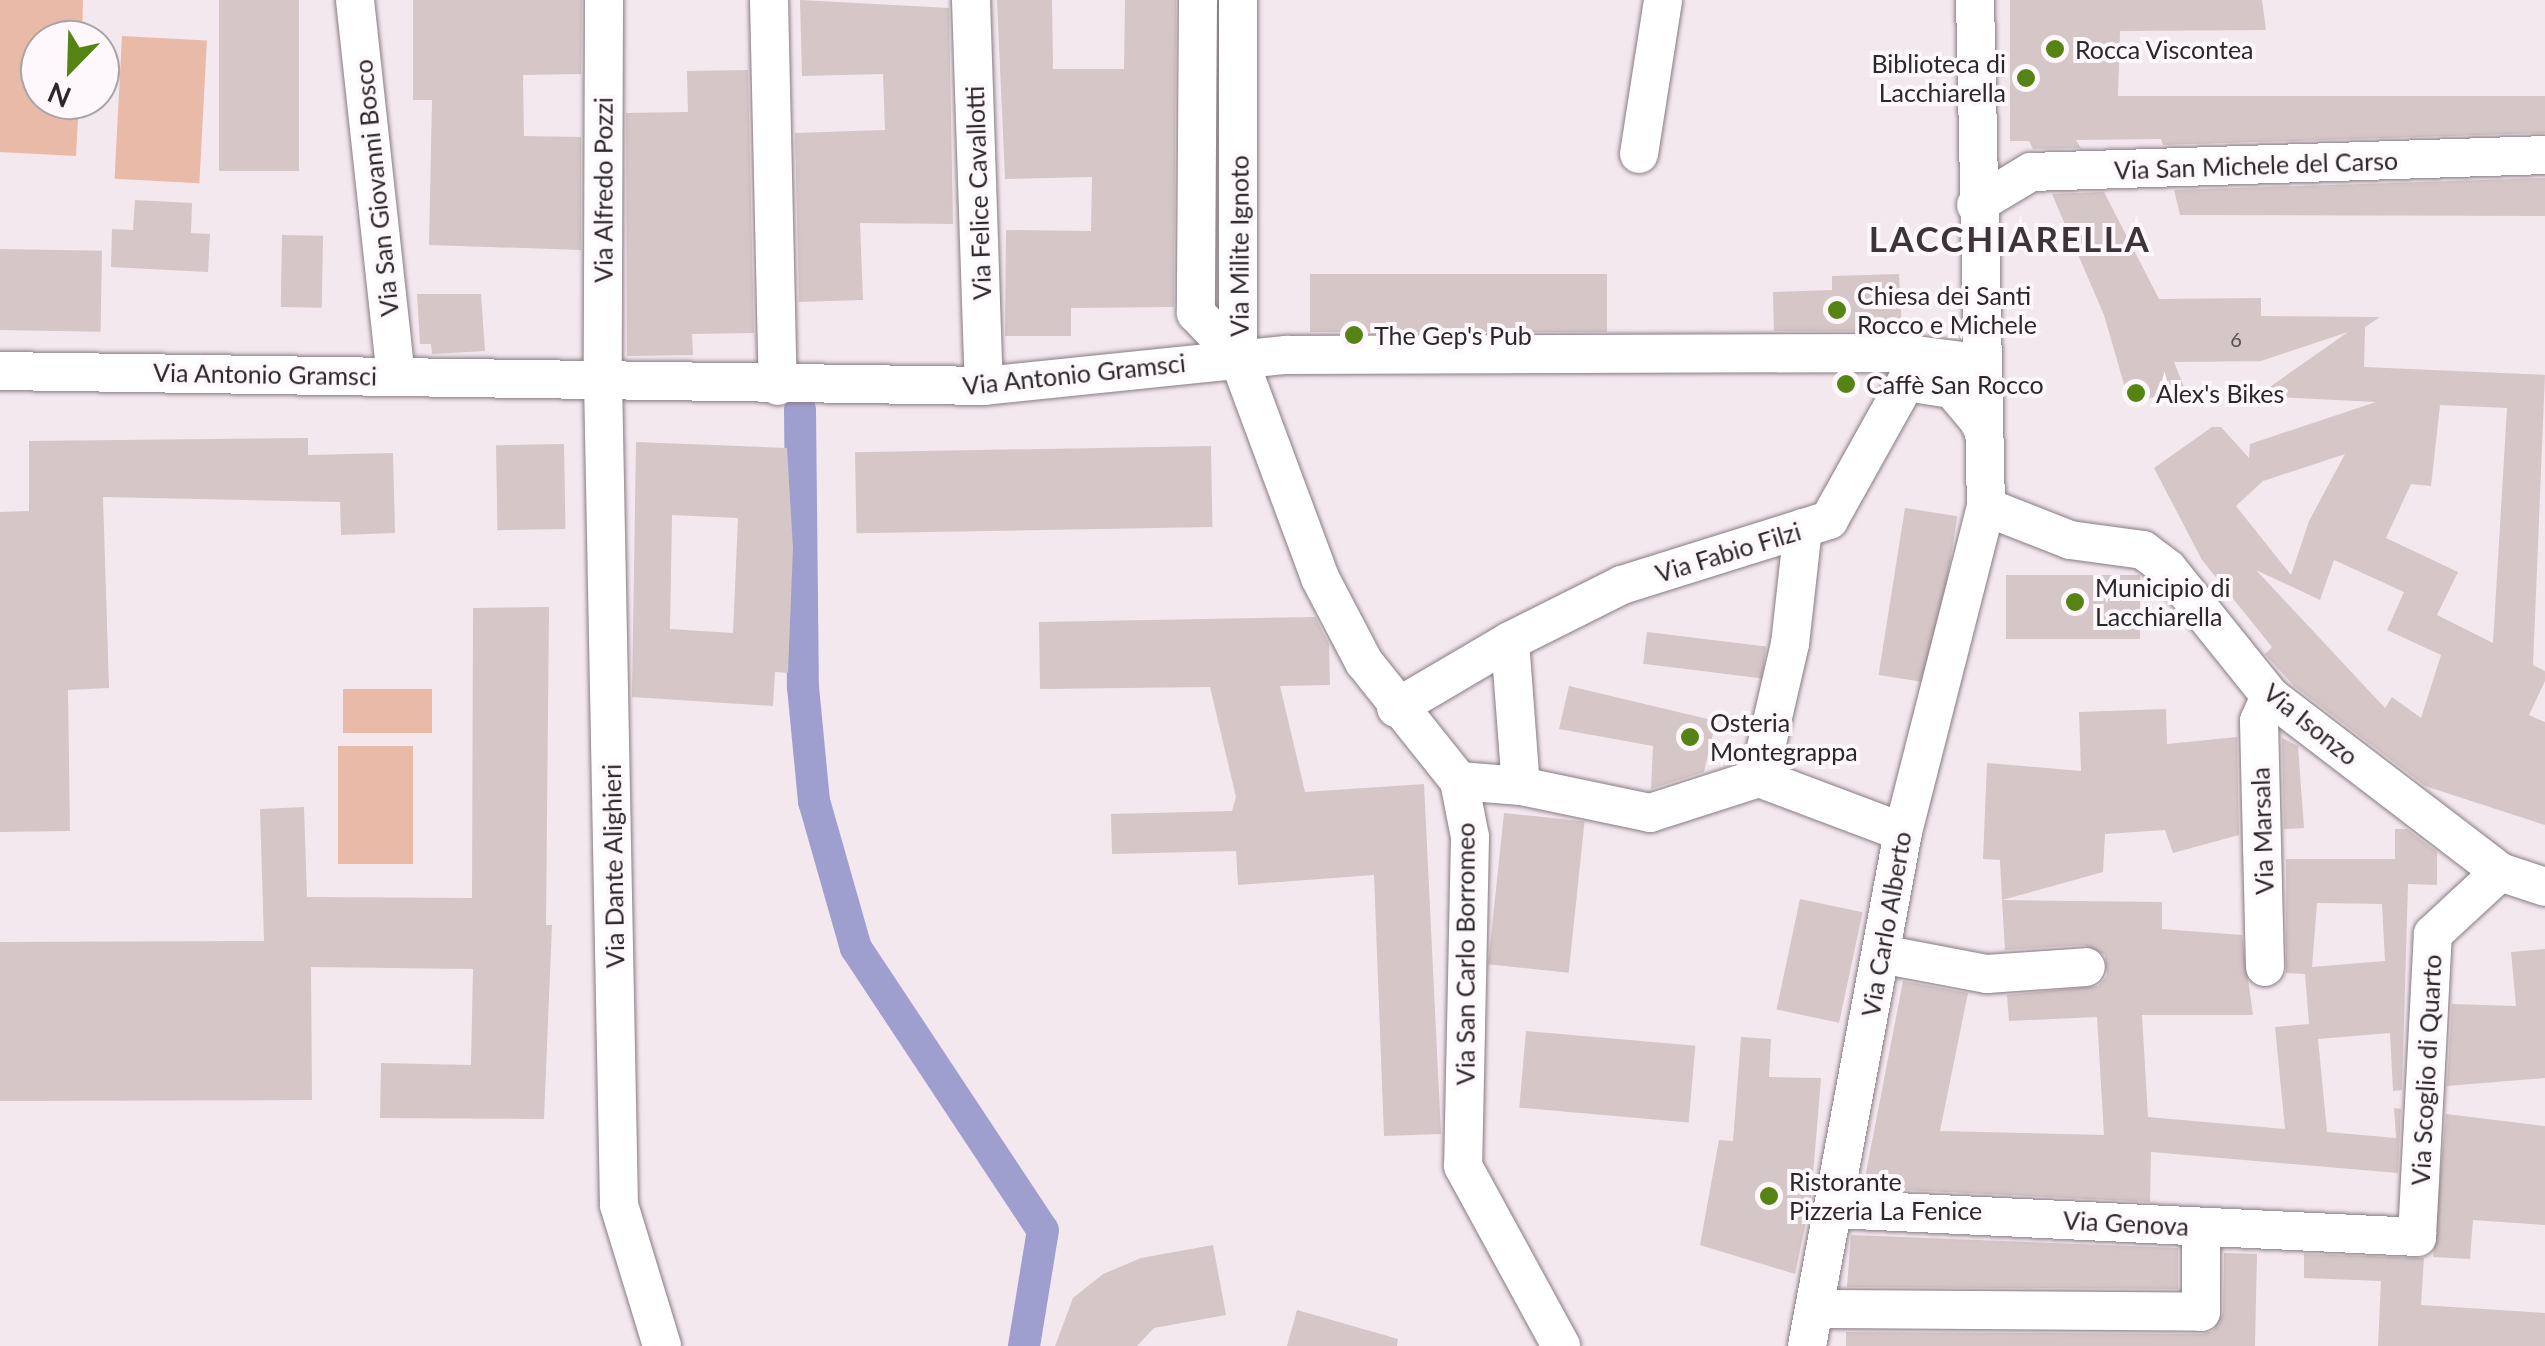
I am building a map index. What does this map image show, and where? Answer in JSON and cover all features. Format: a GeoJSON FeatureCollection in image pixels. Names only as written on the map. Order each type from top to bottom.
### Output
{"type":"FeatureCollection","features":[{"type":"Feature","properties":{"kind":"street","name":"Via San Giovanni Bosco"},"geometry":{"type":"LineString","coordinates":[[355,0],[396,375]]}},
{"type":"Feature","properties":{"kind":"street","name":"Via Alfredo Pozzi"},"geometry":{"type":"LineString","coordinates":[[603,380],[604,0]]}},
{"type":"Feature","properties":{"kind":"street"},"geometry":{"type":"LineString","coordinates":[[769,0],[778,386]]}},
{"type":"Feature","properties":{"kind":"street","name":"Via Felice Cavallotti"},"geometry":{"type":"LineString","coordinates":[[972,0],[984,386]]}},
{"type":"Feature","properties":{"kind":"street","name":"Via Milite Ignoto"},"geometry":{"type":"LineString","coordinates":[[1198,0],[1196,313],[1238,357]]}},
{"type":"Feature","properties":{"kind":"street","name":"Via Milite Ignoto"},"geometry":{"type":"LineString","coordinates":[[1238,0],[1238,357]]}},
{"type":"Feature","properties":{"kind":"street"},"geometry":{"type":"LineString","coordinates":[[1639,154],[1663,0]]}},
{"type":"Feature","properties":{"kind":"street"},"geometry":{"type":"LineString","coordinates":[[1975,0],[1980,424]]}},
{"type":"Feature","properties":{"kind":"street","name":"Via San Michele del Carso"},"geometry":{"type":"LineString","coordinates":[[1976,205],[2031,172],[2545,155]]}},
{"type":"Feature","properties":{"kind":"street","name":"Via Antonio Gramsci"},"geometry":{"type":"LineString","coordinates":[[0,371],[396,375],[778,386],[984,386],[1238,357],[1901,353],[1962,361],[1980,424]]}},
{"type":"Feature","properties":{"kind":"street","name":"Via San Carlo Borromeo"},"geometry":{"type":"LineString","coordinates":[[1238,357],[1320,578],[1396,708],[1459,781],[1470,837],[1463,1166],[1561,1346]]}},
{"type":"Feature","properties":{"kind":"street","name":"Via Dante Alighieri"},"geometry":{"type":"LineString","coordinates":[[603,380],[620,1205],[668,1343]]}},
{"type":"Feature","properties":{"kind":"street","name":"Via Fabio Filzi"},"geometry":{"type":"LineString","coordinates":[[1396,708],[1510,641],[1622,586],[1829,520],[1906,382],[1952,389],[1980,424]]}},
{"type":"Feature","properties":{"kind":"street","name":"Via Carlo Alberto"},"geometry":{"type":"LineString","coordinates":[[1808,1346],[1818,1309],[1902,832],[1986,506],[1980,424]]}},
{"type":"Feature","properties":{"kind":"street","name":"Via Isonzo"},"geometry":{"type":"LineString","coordinates":[[1986,506],[2070,540],[2144,550],[2168,569],[2270,696],[2500,872],[2545,886]]}},
{"type":"Feature","properties":{"kind":"street"},"geometry":{"type":"LineString","coordinates":[[1759,778],[1790,644],[1803,528]]}},
{"type":"Feature","properties":{"kind":"street"},"geometry":{"type":"LineString","coordinates":[[1510,641],[1521,786]]}},
{"type":"Feature","properties":{"kind":"street","name":"Via Marsala"},"geometry":{"type":"LineString","coordinates":[[2265,968],[2258,720],[2270,696]]}},
{"type":"Feature","properties":{"kind":"street"},"geometry":{"type":"LineString","coordinates":[[1459,781],[1521,786],[1650,813],[1759,778],[1902,832]]}},
{"type":"Feature","properties":{"kind":"street","name":"Via Scoglio di Quarto"},"geometry":{"type":"LineString","coordinates":[[2418,1237],[2434,934],[2500,872]]}},
{"type":"Feature","properties":{"kind":"street"},"geometry":{"type":"LineString","coordinates":[[1880,954],[1987,974],[2086,967]]}},
{"type":"Feature","properties":{"kind":"street","name":"Via Genova"},"geometry":{"type":"LineString","coordinates":[[1835,1209],[2418,1237]]}},
{"type":"Feature","properties":{"kind":"street"},"geometry":{"type":"LineString","coordinates":[[1818,1309],[2200,1312],[2201,1227]]}},
{"type":"Feature","properties":{"kind":"shaded area"},"geometry":{"type":"Polygon","coordinates":[[[0,0],[83,0],[82,20],[20,20],[20,120],[78,120],[76,156],[0,152],[0,0]]]}},
{"type":"Feature","properties":{"kind":"shaded area"},"geometry":{"type":"Polygon","coordinates":[[[122,36],[207,40],[199,183],[115,179],[122,36]]]}},
{"type":"Feature","properties":{"kind":"shaded area"},"geometry":{"type":"Polygon","coordinates":[[[343,689],[432,689],[432,733],[343,733],[343,689]]]}},
{"type":"Feature","properties":{"kind":"shaded area"},"geometry":{"type":"Polygon","coordinates":[[[338,746],[413,746],[413,864],[338,864],[338,746]]]}},
{"type":"Feature","properties":{"kind":"building"},"geometry":{"type":"Polygon","coordinates":[[[219,0],[299,0],[299,171],[219,171],[219,0]]]}},
{"type":"Feature","properties":{"kind":"building"},"geometry":{"type":"Polygon","coordinates":[[[413,0],[582,0],[581,74],[523,75],[524,136],[581,137],[581,250],[429,245],[432,100],[413,100],[413,0]]]}},
{"type":"Feature","properties":{"kind":"building"},"geometry":{"type":"Polygon","coordinates":[[[800,0],[949,8],[953,224],[860,223],[863,300],[799,302],[795,133],[885,130],[883,74],[802,76],[800,0]]]}},
{"type":"Feature","properties":{"kind":"building"},"geometry":{"type":"Polygon","coordinates":[[[997,0],[1052,0],[1053,69],[1124,69],[1125,0],[1176,0],[1174,307],[1071,308],[1071,336],[1005,336],[1006,230],[1091,231],[1092,177],[1005,179],[997,0]]]}},
{"type":"Feature","properties":{"kind":"building"},"geometry":{"type":"Polygon","coordinates":[[[2010,0],[2262,0],[2266,30],[2120,31],[2118,96],[2545,96],[2545,133],[2163,145],[2161,139],[2076,140],[2081,148],[2033,149],[2029,141],[2010,141],[2010,0]]]}},
{"type":"Feature","properties":{"kind":"building"},"geometry":{"type":"Polygon","coordinates":[[[748,70],[754,333],[692,334],[693,355],[627,356],[626,113],[688,112],[687,71],[748,70]]]}},
{"type":"Feature","properties":{"kind":"building"},"geometry":{"type":"Polygon","coordinates":[[[2545,178],[2545,216],[2180,215],[2174,190],[2545,178]]]}},
{"type":"Feature","properties":{"kind":"building"},"geometry":{"type":"Polygon","coordinates":[[[2104,192],[2159,299],[2261,298],[2261,316],[2380,317],[2365,327],[2364,367],[2545,375],[2533,665],[2545,671],[2545,681],[2529,715],[2545,722],[2545,825],[2425,786],[2294,686],[2265,654],[2272,647],[2202,560],[2154,468],[2212,427],[2221,427],[2249,458],[2250,444],[2376,402],[2257,396],[2348,332],[2261,361],[2174,362],[2184,387],[2130,405],[2104,315],[2052,194],[2104,192]],[[2440,405],[2431,486],[2411,484],[2386,538],[2458,572],[2437,615],[2493,643],[2507,408],[2440,405]],[[2345,454],[2263,481],[2236,506],[2291,575],[2309,521],[2345,454]],[[2334,560],[2320,600],[2256,570],[2385,708],[2392,697],[2421,718],[2441,655],[2387,630],[2404,592],[2334,560]]]}},
{"type":"Feature","properties":{"kind":"building"},"geometry":{"type":"Polygon","coordinates":[[[135,200],[192,203],[191,233],[210,234],[208,272],[111,267],[112,229],[133,230],[135,200]]]}},
{"type":"Feature","properties":{"kind":"building"},"geometry":{"type":"Polygon","coordinates":[[[282,235],[323,236],[322,308],[281,307],[282,235]]]}},
{"type":"Feature","properties":{"kind":"building"},"geometry":{"type":"Polygon","coordinates":[[[0,249],[102,251],[101,332],[0,330],[0,249]]]}},
{"type":"Feature","properties":{"kind":"building"},"geometry":{"type":"Polygon","coordinates":[[[1310,274],[1607,274],[1607,332],[1310,332],[1310,274]]]}},
{"type":"Feature","properties":{"kind":"building","name":"Chiesa dei Santi Rocco e Michele"},"geometry":{"type":"Polygon","coordinates":[[[1899,274],[1902,331],[1774,331],[1773,292],[1832,290],[1832,276],[1899,274]]]}},
{"type":"Feature","properties":{"kind":"building"},"geometry":{"type":"Polygon","coordinates":[[[417,294],[481,294],[485,351],[432,354],[431,344],[420,344],[417,294]]]}},
{"type":"Feature","properties":{"kind":"building"},"geometry":{"type":"Polygon","coordinates":[[[308,438],[308,455],[393,453],[395,533],[341,535],[340,502],[103,497],[109,688],[68,690],[70,831],[0,832],[0,512],[29,511],[29,441],[308,438]]]}},
{"type":"Feature","properties":{"kind":"building"},"geometry":{"type":"Polygon","coordinates":[[[636,442],[787,448],[793,548],[788,673],[775,672],[773,706],[632,697],[636,442]],[[672,515],[670,629],[733,633],[738,518],[672,515]]]}},
{"type":"Feature","properties":{"kind":"building"},"geometry":{"type":"Polygon","coordinates":[[[564,444],[565,529],[497,530],[496,445],[564,444]]]}},
{"type":"Feature","properties":{"kind":"building"},"geometry":{"type":"Polygon","coordinates":[[[1211,446],[1212,527],[856,533],[855,452],[1211,446]]]}},
{"type":"Feature","properties":{"kind":"building"},"geometry":{"type":"Polygon","coordinates":[[[1905,508],[1957,516],[1931,683],[1879,675],[1905,508]]]}},
{"type":"Feature","properties":{"kind":"building","name":"Municipio di Lacchiarella"},"geometry":{"type":"Polygon","coordinates":[[[2006,575],[2140,575],[2140,639],[2006,639],[2006,575]]]}},
{"type":"Feature","properties":{"kind":"building"},"geometry":{"type":"Polygon","coordinates":[[[549,607],[546,925],[552,925],[544,1119],[380,1118],[381,1063],[471,1065],[473,969],[311,967],[312,1100],[0,1101],[0,942],[264,941],[260,809],[304,807],[307,897],[472,898],[473,608],[549,607]]]}},
{"type":"Feature","properties":{"kind":"building"},"geometry":{"type":"Polygon","coordinates":[[[1315,617],[1329,644],[1330,685],[1280,686],[1305,792],[1424,784],[1441,1134],[1384,1136],[1374,875],[1238,885],[1236,851],[1112,854],[1111,814],[1232,811],[1236,797],[1210,687],[1040,689],[1039,622],[1315,617]]]}},
{"type":"Feature","properties":{"kind":"building"},"geometry":{"type":"Polygon","coordinates":[[[1647,632],[1766,647],[1762,678],[1643,664],[1647,632]]]}},
{"type":"Feature","properties":{"kind":"building"},"geometry":{"type":"Polygon","coordinates":[[[1569,686],[1716,721],[1704,772],[1651,789],[1653,746],[1559,729],[1569,686]]]}},
{"type":"Feature","properties":{"kind":"building"},"geometry":{"type":"Polygon","coordinates":[[[2166,709],[2167,744],[2237,737],[2239,835],[2173,853],[2165,830],[2105,834],[2103,872],[2002,900],[2000,860],[1983,859],[1987,763],[2081,771],[2079,712],[2166,709]]]}},
{"type":"Feature","properties":{"kind":"building"},"geometry":{"type":"Polygon","coordinates":[[[2282,738],[2298,746],[2304,828],[2284,829],[2282,738]]]}},
{"type":"Feature","properties":{"kind":"building"},"geometry":{"type":"Polygon","coordinates":[[[1504,813],[1585,821],[1569,973],[1488,964],[1504,813]]]}},
{"type":"Feature","properties":{"kind":"building"},"geometry":{"type":"Polygon","coordinates":[[[2395,829],[2407,829],[2437,852],[2437,885],[2408,884],[2402,1090],[2393,1091],[2390,1033],[2318,1039],[2327,1132],[2396,1138],[2394,1108],[2401,1109],[2398,1173],[2151,1152],[2150,1202],[1863,1188],[1903,981],[1968,993],[1940,1131],[2104,1135],[2097,1017],[2009,1021],[2007,995],[2098,986],[2107,976],[2105,955],[2084,945],[2005,950],[2002,900],[2162,902],[2162,929],[2242,935],[2253,1015],[2142,1015],[2148,1117],[2285,1129],[2275,1027],[2309,1024],[2305,974],[2286,973],[2286,859],[2395,859],[2395,829]],[[2317,903],[2312,967],[2385,961],[2382,904],[2317,903]]]}},
{"type":"Feature","properties":{"kind":"building"},"geometry":{"type":"Polygon","coordinates":[[[1800,899],[1863,912],[1839,1023],[1777,1010],[1800,899]]]}},
{"type":"Feature","properties":{"kind":"building"},"geometry":{"type":"Polygon","coordinates":[[[2545,949],[2545,1078],[2447,1086],[2452,1004],[2516,1006],[2511,952],[2545,949]]]}},
{"type":"Feature","properties":{"kind":"building"},"geometry":{"type":"Polygon","coordinates":[[[1526,1031],[1695,1046],[1689,1123],[1519,1108],[1526,1031]]]}},
{"type":"Feature","properties":{"kind":"building"},"geometry":{"type":"Polygon","coordinates":[[[1741,1037],[1771,1039],[1769,1077],[1821,1078],[1811,1199],[1795,1274],[1700,1245],[1719,1140],[1733,1141],[1741,1037]]]}},
{"type":"Feature","properties":{"kind":"building"},"geometry":{"type":"Polygon","coordinates":[[[2446,1114],[2545,1126],[2545,1225],[2473,1220],[2470,1259],[2433,1257],[2446,1114]]]}},
{"type":"Feature","properties":{"kind":"building"},"geometry":{"type":"Polygon","coordinates":[[[1851,1235],[2178,1248],[2178,1289],[1847,1287],[1851,1235]]]}},
{"type":"Feature","properties":{"kind":"building"},"geometry":{"type":"Polygon","coordinates":[[[1213,1245],[1226,1315],[1154,1328],[1137,1346],[1055,1346],[1073,1298],[1103,1274],[1141,1258],[1213,1245]]]}},
{"type":"Feature","properties":{"kind":"building"},"geometry":{"type":"Polygon","coordinates":[[[2224,1253],[2257,1254],[2255,1346],[1846,1346],[1846,1332],[2202,1334],[2213,1331],[2223,1313],[2224,1253]]]}},
{"type":"Feature","properties":{"kind":"building"},"geometry":{"type":"Polygon","coordinates":[[[2304,1254],[2424,1258],[2421,1305],[2545,1313],[2545,1346],[2378,1346],[2381,1281],[2304,1278],[2304,1254]]]}},
{"type":"Feature","properties":{"kind":"building"},"geometry":{"type":"Polygon","coordinates":[[[1297,1310],[1398,1339],[1397,1346],[1287,1346],[1297,1310]]]}},
{"type":"Feature","properties":{"kind":"waterway"},"geometry":{"type":"LineString","coordinates":[[800,410],[803,687],[814,801],[856,948],[1043,1230],[1024,1346]]}},
{"type":"Feature","properties":{"kind":"place","name":"Rocca Viscontea"},"geometry":{"type":"Point","coordinates":[2055,49]}},
{"type":"Feature","properties":{"kind":"place","name":"Biblioteca di Lacchiarella"},"geometry":{"type":"Point","coordinates":[2026,78]}},
{"type":"Feature","properties":{"kind":"place","name":"Chiesa dei Santi Rocco e Michele"},"geometry":{"type":"Point","coordinates":[1837,310]}},
{"type":"Feature","properties":{"kind":"place","name":"The Gep's Pub"},"geometry":{"type":"Point","coordinates":[1354,335]}},
{"type":"Feature","properties":{"kind":"place","name":"Caffè San Rocco"},"geometry":{"type":"Point","coordinates":[1846,384]}},
{"type":"Feature","properties":{"kind":"place","name":"Alex's Bikes"},"geometry":{"type":"Point","coordinates":[2136,393]}},
{"type":"Feature","properties":{"kind":"place","name":"Municipio di Lacchiarella"},"geometry":{"type":"Point","coordinates":[2075,602]}},
{"type":"Feature","properties":{"kind":"place","name":"Osteria Montegrappa"},"geometry":{"type":"Point","coordinates":[1690,737]}},
{"type":"Feature","properties":{"kind":"place","name":"Ristorante Pizzeria La Fenice"},"geometry":{"type":"Point","coordinates":[1769,1196]}},
{"type":"Feature","properties":{"kind":"district","name":"LACCHIARELLA"},"geometry":{"type":"Point","coordinates":[2010,238]}}]}
